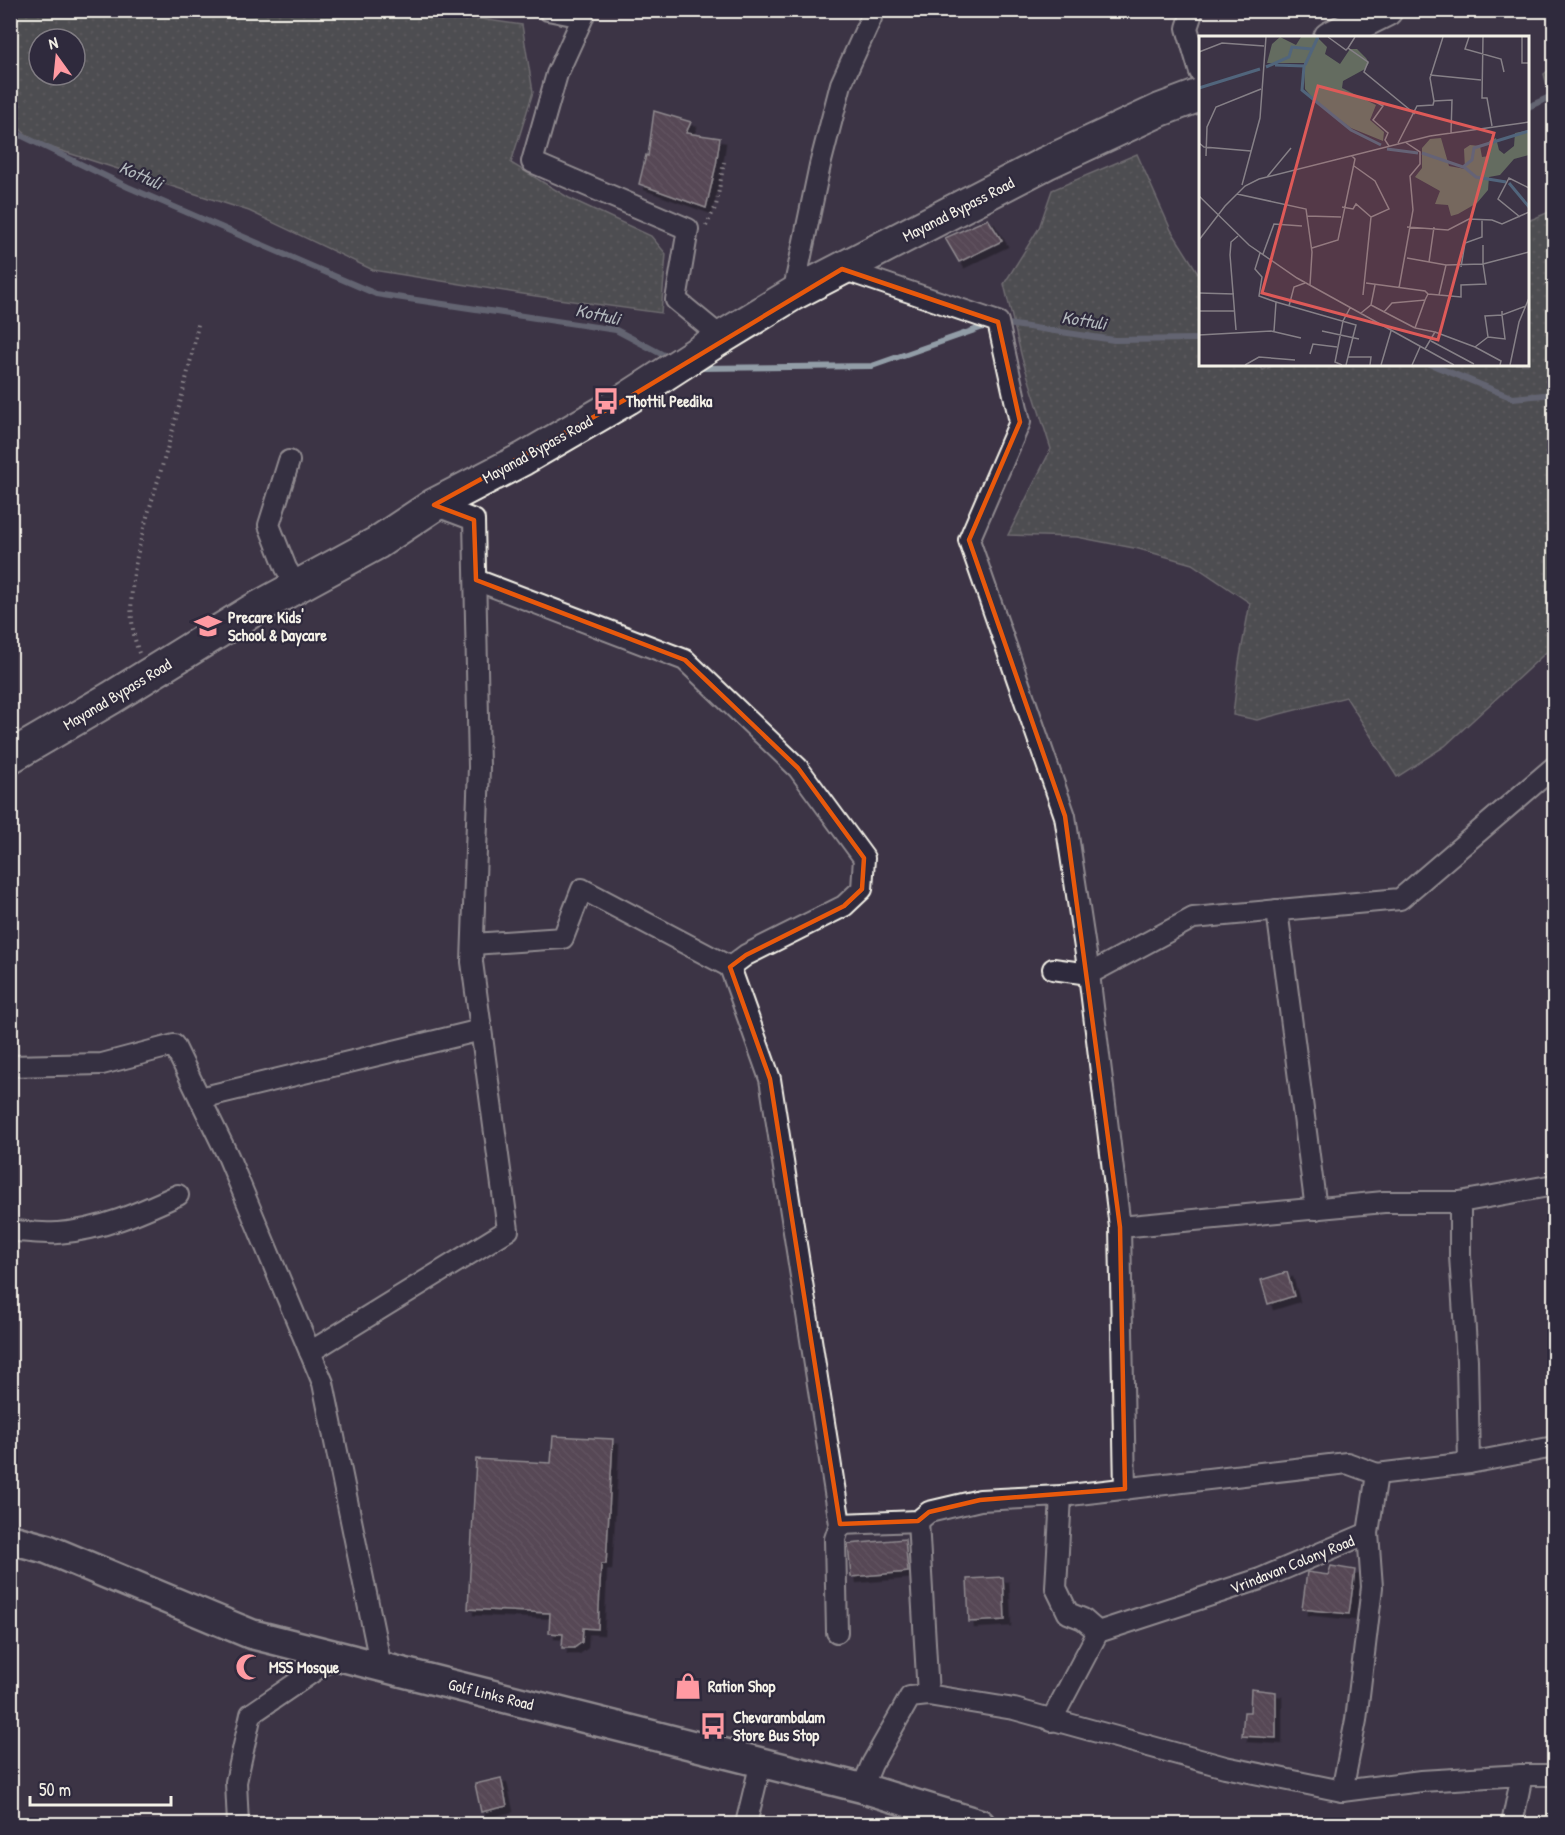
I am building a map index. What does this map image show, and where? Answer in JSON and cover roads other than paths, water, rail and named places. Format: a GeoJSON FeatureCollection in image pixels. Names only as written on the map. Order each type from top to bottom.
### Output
{"type":"FeatureCollection","features":[{"type":"Feature","properties":{"kind":"main road"},"geometry":{"type":"LineString","coordinates":[[1334,36],[1386,10]]}},
{"type":"Feature","properties":{"kind":"main road","name":"Mayanad Bypass Road"},"geometry":{"type":"LineString","coordinates":[[10,757],[148,676],[250,612],[377,543],[434,505],[523,459],[628,398],[793,294],[1046,164],[1160,110],[1199,95]]}},
{"type":"Feature","properties":{"kind":"main road","name":"Golf Links Road"},"geometry":{"type":"LineString","coordinates":[[10,1539],[46,1549],[251,1634],[862,1788],[980,1824]]}},
{"type":"Feature","properties":{"kind":"street"},"geometry":{"type":"LineString","coordinates":[[549,10],[583,17],[557,74],[534,154],[688,229],[676,300],[719,339]]}},
{"type":"Feature","properties":{"kind":"street"},"geometry":{"type":"LineString","coordinates":[[1193,10],[1187,27],[1199,69]]}},
{"type":"Feature","properties":{"kind":"street"},"geometry":{"type":"LineString","coordinates":[[793,294],[813,198],[841,84],[866,13]]}},
{"type":"Feature","properties":{"kind":"street"},"geometry":{"type":"LineString","coordinates":[[842,269],[998,322],[1020,422],[969,540],[1065,816],[1089,974],[1120,1227],[1125,1489]]}},
{"type":"Feature","properties":{"kind":"street"},"geometry":{"type":"LineString","coordinates":[[289,461],[269,525],[286,568],[297,586]]}},
{"type":"Feature","properties":{"kind":"street"},"geometry":{"type":"LineString","coordinates":[[310,1352],[508,1230],[472,962],[480,767],[474,520],[434,505]]}},
{"type":"Feature","properties":{"kind":"street"},"geometry":{"type":"LineString","coordinates":[[476,580],[685,660],[798,768],[864,858],[862,890],[844,906],[746,955],[730,967]]}},
{"type":"Feature","properties":{"kind":"street"},"geometry":{"type":"LineString","coordinates":[[1053,969],[1089,974],[1193,918],[1400,899],[1554,767]]}},
{"type":"Feature","properties":{"kind":"street"},"geometry":{"type":"LineString","coordinates":[[473,944],[563,938],[582,888],[730,967],[771,1079],[840,1524],[836,1539],[837,1632]]}},
{"type":"Feature","properties":{"kind":"street"},"geometry":{"type":"LineString","coordinates":[[1277,910],[1316,1209]]}},
{"type":"Feature","properties":{"kind":"street"},"geometry":{"type":"LineString","coordinates":[[200,1098],[481,1030]]}},
{"type":"Feature","properties":{"kind":"street"},"geometry":{"type":"LineString","coordinates":[[10,1066],[102,1064],[174,1045],[228,1156],[324,1383],[381,1667]]}},
{"type":"Feature","properties":{"kind":"street"},"geometry":{"type":"LineString","coordinates":[[1120,1227],[1384,1203],[1460,1202],[1554,1185]]}},
{"type":"Feature","properties":{"kind":"street"},"geometry":{"type":"LineString","coordinates":[[10,1231],[57,1233],[100,1227],[178,1195]]}},
{"type":"Feature","properties":{"kind":"street"},"geometry":{"type":"LineString","coordinates":[[1460,1202],[1460,1256],[1467,1360],[1469,1463]]}},
{"type":"Feature","properties":{"kind":"street"},"geometry":{"type":"LineString","coordinates":[[840,1524],[918,1521],[929,1512],[980,1500],[1061,1496],[1347,1463],[1377,1474],[1469,1463],[1554,1447]]}},
{"type":"Feature","properties":{"kind":"street"},"geometry":{"type":"LineString","coordinates":[[1368,1533],[1377,1474]]}},
{"type":"Feature","properties":{"kind":"street"},"geometry":{"type":"LineString","coordinates":[[1051,1721],[1098,1632],[1083,1619],[1068,1613],[1056,1588],[1061,1496]]}},
{"type":"Feature","properties":{"kind":"street"},"geometry":{"type":"LineString","coordinates":[[918,1521],[928,1695]]}},
{"type":"Feature","properties":{"kind":"street","name":"Vrindavan Colony Road"},"geometry":{"type":"LineString","coordinates":[[1098,1632],[1260,1579],[1368,1533],[1372,1587],[1356,1719],[1342,1791]]}},
{"type":"Feature","properties":{"kind":"street"},"geometry":{"type":"LineString","coordinates":[[238,1824],[236,1782],[250,1714],[336,1656]]}},
{"type":"Feature","properties":{"kind":"street"},"geometry":{"type":"LineString","coordinates":[[862,1788],[872,1764],[910,1697],[928,1695],[1014,1710],[1225,1767],[1342,1791],[1421,1781],[1554,1775]]}},
{"type":"Feature","properties":{"kind":"street"},"geometry":{"type":"LineString","coordinates":[[746,1824],[761,1762]]}},
{"type":"Feature","properties":{"kind":"street"},"geometry":{"type":"LineString","coordinates":[[1512,1824],[1522,1775]]}},
{"type":"Feature","properties":{"kind":"waterway","name":"Kottuli"},"geometry":{"type":"LineString","coordinates":[[1529,107],[1554,95]]}},
{"type":"Feature","properties":{"kind":"waterway","name":"Kottuli"},"geometry":{"type":"LineString","coordinates":[[10,130],[128,187],[376,294],[616,330],[671,359]]}},
{"type":"Feature","properties":{"kind":"waterway","name":"Kottuli"},"geometry":{"type":"LineString","coordinates":[[1001,323],[1114,340],[1199,339]]}},
{"type":"Feature","properties":{"kind":"waterway","name":"Kottuli"},"geometry":{"type":"LineString","coordinates":[[697,368],[872,366],[989,325]]}},
{"type":"Feature","properties":{"kind":"waterway"},"geometry":{"type":"LineString","coordinates":[[1435,366],[1513,398],[1554,394]]}},
{"type":"Feature","properties":{"kind":"place","name":"Thottil Peedika"},"geometry":{"type":"Point","coordinates":[606,401]}},
{"type":"Feature","properties":{"kind":"place","name":"Precare Kids' School & Daycare"},"geometry":{"type":"Point","coordinates":[208,626]}},
{"type":"Feature","properties":{"kind":"place","name":"MSS Mosque"},"geometry":{"type":"Point","coordinates":[249,1667]}},
{"type":"Feature","properties":{"kind":"place","name":"Ration Shop"},"geometry":{"type":"Point","coordinates":[688,1686]}},
{"type":"Feature","properties":{"kind":"place","name":"Chevarambalam Store Bus Stop"},"geometry":{"type":"Point","coordinates":[713,1726]}}]}
